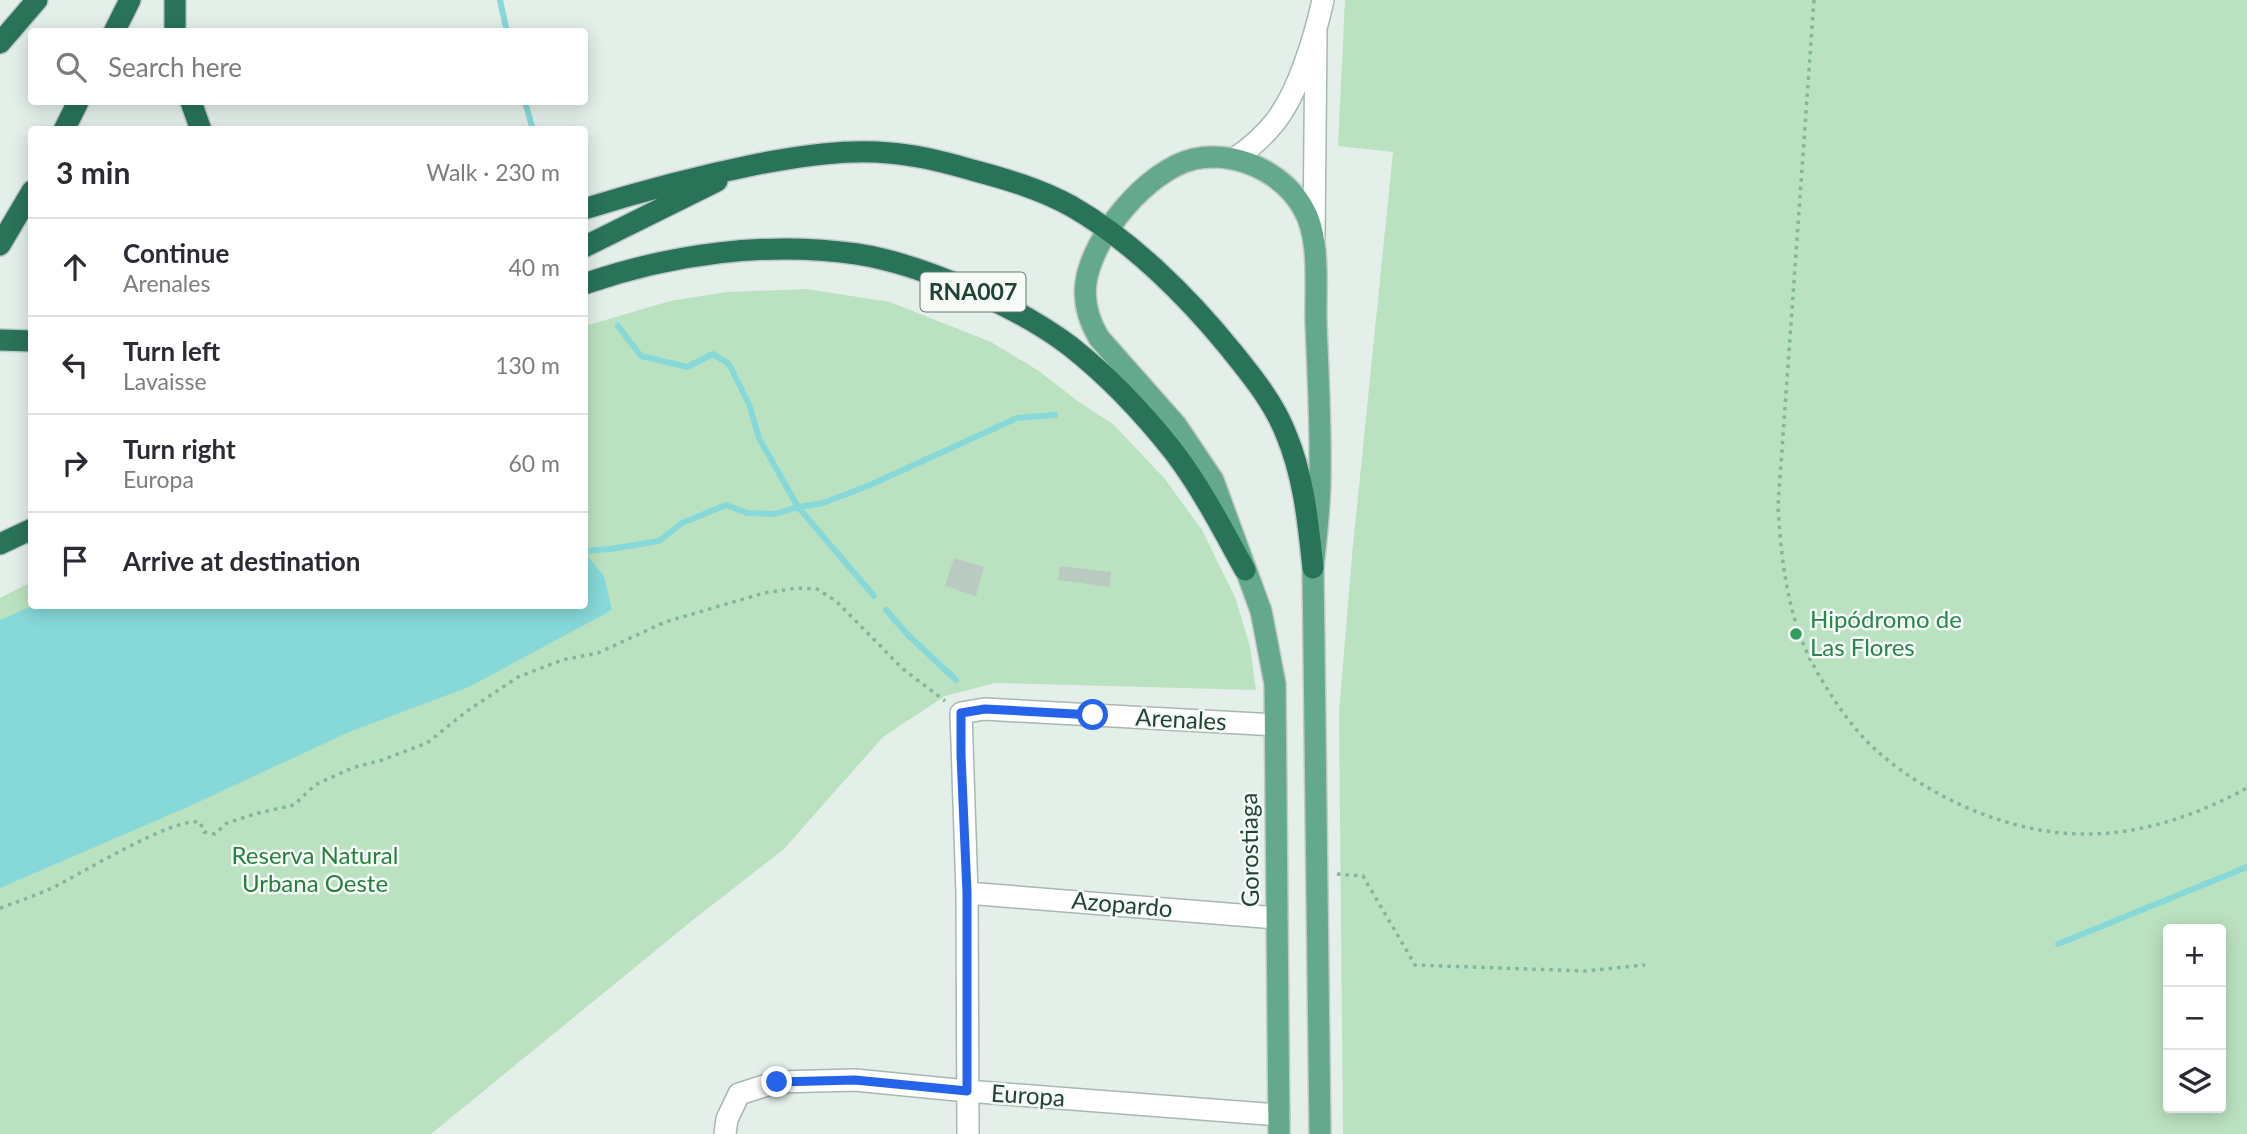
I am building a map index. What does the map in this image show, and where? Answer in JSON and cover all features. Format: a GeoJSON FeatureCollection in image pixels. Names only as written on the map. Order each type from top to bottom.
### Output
{"type":"FeatureCollection","features":[{"type":"Feature","properties":{"kind":"highway"},"geometry":{"type":"LineString","coordinates":[[0,43],[37,0]]}},
{"type":"Feature","properties":{"kind":"highway"},"geometry":{"type":"LineString","coordinates":[[116,28],[130,0]]}},
{"type":"Feature","properties":{"kind":"highway"},"geometry":{"type":"LineString","coordinates":[[175,0],[175,28]]}},
{"type":"Feature","properties":{"kind":"highway"},"geometry":{"type":"LineString","coordinates":[[66,126],[76,105]]}},
{"type":"Feature","properties":{"kind":"highway"},"geometry":{"type":"LineString","coordinates":[[192,105],[200,126]]}},
{"type":"Feature","properties":{"kind":"highway"},"geometry":{"type":"LineString","coordinates":[[588,208],[639,191],[703,175],[792,158],[862,152],[923,158],[1007,179],[1070,206],[1108,230],[1170,282],[1208,321],[1256,381],[1286,432],[1302,484],[1313,568]]}},
{"type":"Feature","properties":{"kind":"highway"},"geometry":{"type":"LineString","coordinates":[[588,245],[750,166]]}},
{"type":"Feature","properties":{"kind":"highway"},"geometry":{"type":"LineString","coordinates":[[0,245],[28,198]]}},
{"type":"Feature","properties":{"kind":"highway","name":"RNA007"},"geometry":{"type":"LineString","coordinates":[[588,283],[636,268],[684,258],[741,251],[797,250],[858,255],[923,271],[977,293],[1029,320],[1069,346],[1129,401],[1174,453],[1194,481],[1245,570]]}},
{"type":"Feature","properties":{"kind":"highway"},"geometry":{"type":"LineString","coordinates":[[0,340],[28,341]]}},
{"type":"Feature","properties":{"kind":"highway"},"geometry":{"type":"LineString","coordinates":[[0,544],[28,532]]}},
{"type":"Feature","properties":{"kind":"main road","name":"Gorostiaga"},"geometry":{"type":"LineString","coordinates":[[1234,159],[1193,159],[1176,165],[1132,200],[1108,230],[1090,266],[1086,303],[1091,324],[1099,338],[1176,425],[1216,488],[1257,596],[1267,635],[1275,684],[1279,1125]]}},
{"type":"Feature","properties":{"kind":"main road"},"geometry":{"type":"LineString","coordinates":[[1234,159],[1277,178],[1290,190],[1304,209],[1314,247],[1320,478],[1313,568],[1320,1134]]}},
{"type":"Feature","properties":{"kind":"street"},"geometry":{"type":"LineString","coordinates":[[1234,159],[1251,147],[1276,121],[1291,95],[1316,32],[1323,0]]}},
{"type":"Feature","properties":{"kind":"street"},"geometry":{"type":"LineString","coordinates":[[1314,247],[1316,32]]}},
{"type":"Feature","properties":{"kind":"street","name":"Arenales"},"geometry":{"type":"LineString","coordinates":[[961,713],[985,709],[1275,725]]}},
{"type":"Feature","properties":{"kind":"street"},"geometry":{"type":"LineString","coordinates":[[961,713],[967,893],[968,1134]]}},
{"type":"Feature","properties":{"kind":"street","name":"Azopardo"},"geometry":{"type":"LineString","coordinates":[[967,893],[1278,918]]}},
{"type":"Feature","properties":{"kind":"street","name":"Europa"},"geometry":{"type":"LineString","coordinates":[[725,1134],[727,1119],[739,1094],[777,1082],[855,1080],[1279,1125]]}},
{"type":"Feature","properties":{"kind":"path"},"geometry":{"type":"LineString","coordinates":[[1814,0],[1778,506],[1788,593],[1811,659],[1858,732],[1886,758],[1931,790],[1976,811],[2012,823],[2077,833],[2119,832],[2171,821],[2211,807],[2247,788]]}},
{"type":"Feature","properties":{"kind":"path"},"geometry":{"type":"LineString","coordinates":[[0,908],[55,887],[169,829],[192,821],[200,822],[204,832],[215,834],[227,822],[294,805],[315,785],[352,768],[427,743],[467,711],[518,677],[562,660],[598,653],[665,622],[764,593],[798,588],[817,589],[836,601],[903,669],[961,713]]}},
{"type":"Feature","properties":{"kind":"path"},"geometry":{"type":"LineString","coordinates":[[1317,872],[1363,876],[1415,965],[1585,971],[1645,965]]}},
{"type":"Feature","properties":{"kind":"green space","name":"Hipódromo de Las Flores"},"geometry":{"type":"Polygon","coordinates":[[[1345,0],[2247,0],[2247,1134],[1343,1134],[1339,713],[1352,555],[1393,152],[1338,146],[1345,0]]]}},
{"type":"Feature","properties":{"kind":"green space","name":"Reserva Natural Urbana Oeste"},"geometry":{"type":"Polygon","coordinates":[[[807,289],[890,302],[991,342],[1039,371],[1113,424],[1165,479],[1202,530],[1235,597],[1250,646],[1256,690],[995,683],[945,696],[883,737],[784,849],[431,1134],[0,1134],[0,598],[28,584],[28,609],[588,609],[588,325],[670,301],[727,292],[807,289]]]}},
{"type":"Feature","properties":{"kind":"water"},"geometry":{"type":"Polygon","coordinates":[[[588,557],[604,576],[612,610],[469,687],[349,732],[190,806],[0,888],[0,620],[28,608],[588,609],[588,557]]]}},
{"type":"Feature","properties":{"kind":"building"},"geometry":{"type":"Polygon","coordinates":[[[954,558],[984,567],[976,596],[945,586],[954,558]]]}},
{"type":"Feature","properties":{"kind":"building"},"geometry":{"type":"Polygon","coordinates":[[[1060,566],[1111,572],[1110,587],[1058,580],[1060,566]]]}},
{"type":"Feature","properties":{"kind":"waterway"},"geometry":{"type":"LineString","coordinates":[[500,0],[506,28]]}},
{"type":"Feature","properties":{"kind":"waterway"},"geometry":{"type":"LineString","coordinates":[[526,105],[532,126]]}},
{"type":"Feature","properties":{"kind":"waterway"},"geometry":{"type":"LineString","coordinates":[[618,326],[641,356],[687,367],[713,354],[729,364],[749,404],[759,438],[798,507],[874,596]]}},
{"type":"Feature","properties":{"kind":"waterway"},"geometry":{"type":"LineString","coordinates":[[588,551],[659,541],[682,523],[726,505],[747,513],[775,514],[823,503],[870,485],[1017,418],[1055,415]]}},
{"type":"Feature","properties":{"kind":"waterway"},"geometry":{"type":"LineString","coordinates":[[886,610],[908,635],[956,680]]}},
{"type":"Feature","properties":{"kind":"waterway"},"geometry":{"type":"LineString","coordinates":[[2058,944],[2247,867]]}},
{"type":"Feature","properties":{"kind":"place","name":"Hipódromo de Las Flores"},"geometry":{"type":"Point","coordinates":[1796,634]}},
{"type":"Feature","properties":{"kind":"route"},"geometry":{"type":"LineString","coordinates":[[777,1082],[855,1080],[967,1091],[967,893],[961,713],[985,709],[1093,715]]}}]}
